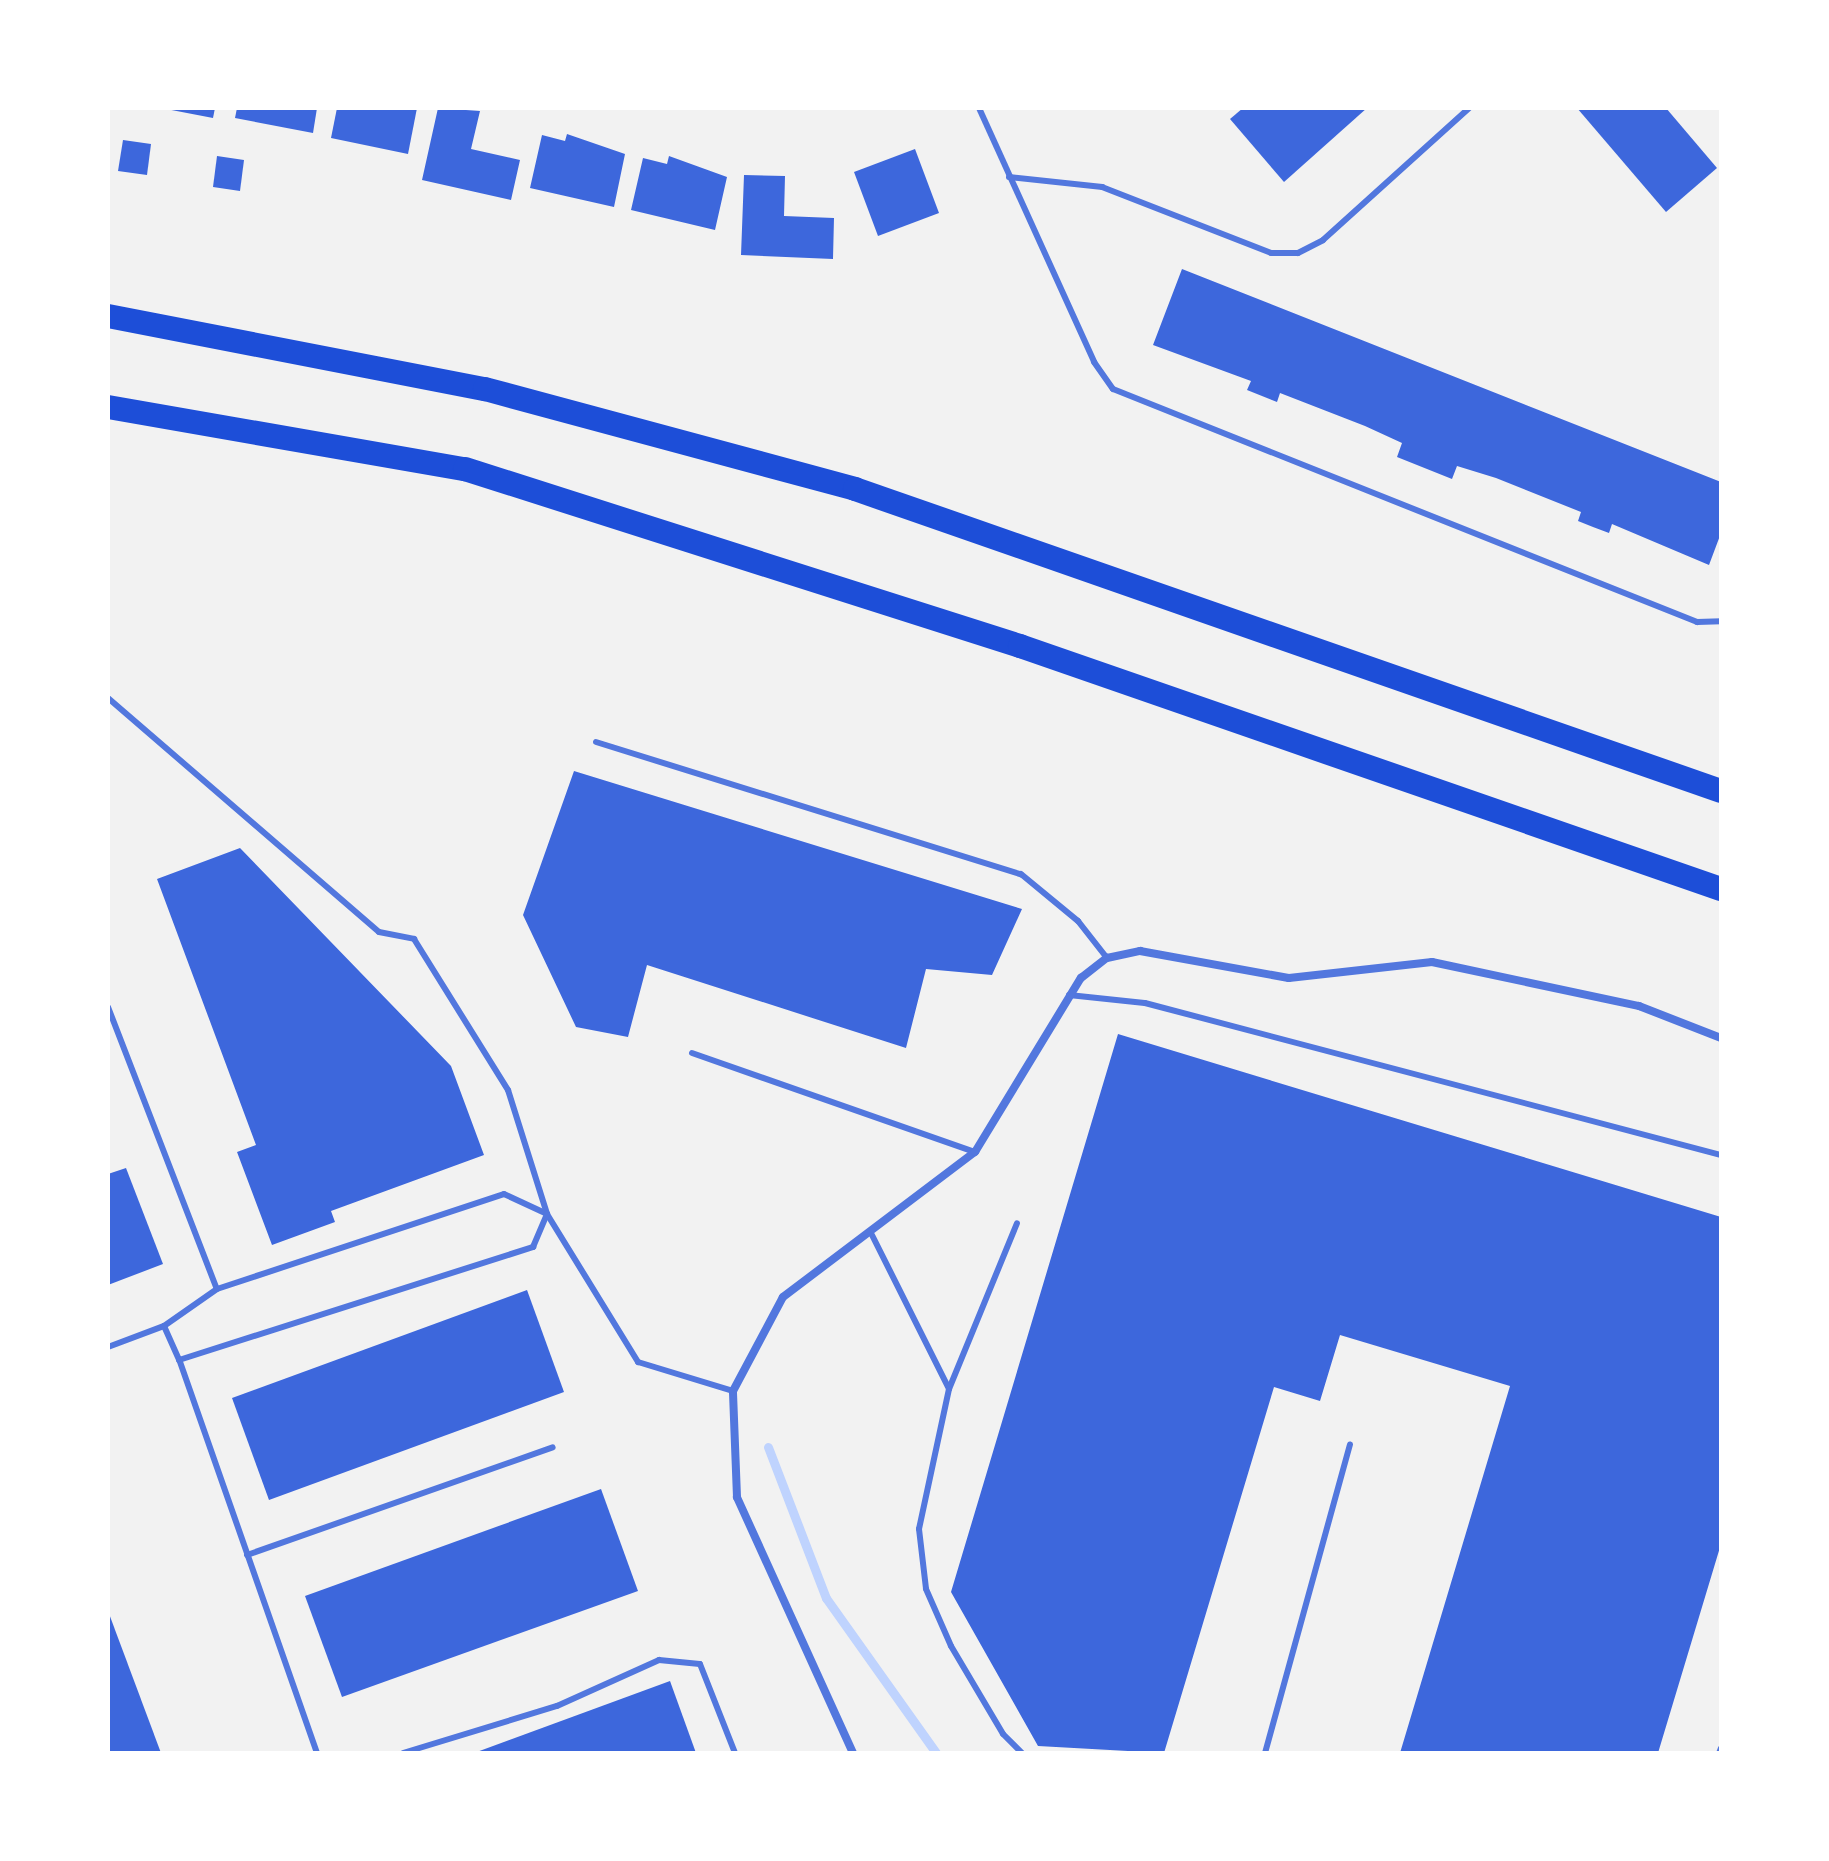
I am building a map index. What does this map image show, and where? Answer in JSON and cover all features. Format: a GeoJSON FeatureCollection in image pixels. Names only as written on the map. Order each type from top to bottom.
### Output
{"type":"FeatureCollection","features":[{"type":"Feature","properties":{"kind":"highway"},"geometry":{"type":"LineString","coordinates":[[108,316],[485,389],[855,489],[1721,791]]}},
{"type":"Feature","properties":{"kind":"highway"},"geometry":{"type":"LineString","coordinates":[[108,407],[465,469],[1035,651],[1721,889]]}},
{"type":"Feature","properties":{"kind":"street"},"geometry":{"type":"LineString","coordinates":[[853,1753],[737,1497],[733,1391],[783,1297],[872,1235],[975,1152],[1068,994],[1081,978],[1107,958],[1140,951],[1289,978],[1432,962],[1639,1006],[1721,1038]]}},
{"type":"Feature","properties":{"kind":"lane"},"geometry":{"type":"LineString","coordinates":[[979,108],[1009,177],[1113,389],[1697,622],[1721,621]]}},
{"type":"Feature","properties":{"kind":"lane"},"geometry":{"type":"LineString","coordinates":[[1009,177],[1102,187],[1271,253],[1298,253],[1323,240],[1469,108]]}},
{"type":"Feature","properties":{"kind":"lane"},"geometry":{"type":"LineString","coordinates":[[108,698],[379,932],[414,939],[508,1090],[547,1214],[638,1362],[733,1391]]}},
{"type":"Feature","properties":{"kind":"lane"},"geometry":{"type":"LineString","coordinates":[[596,742],[1021,874],[1078,921],[1107,958]]}},
{"type":"Feature","properties":{"kind":"lane"},"geometry":{"type":"LineString","coordinates":[[1068,994],[1145,1003],[1721,1155]]}},
{"type":"Feature","properties":{"kind":"lane"},"geometry":{"type":"LineString","coordinates":[[108,1007],[217,1289]]}},
{"type":"Feature","properties":{"kind":"lane"},"geometry":{"type":"LineString","coordinates":[[692,1053],[975,1152]]}},
{"type":"Feature","properties":{"kind":"lane"},"geometry":{"type":"LineString","coordinates":[[108,1347],[164,1326],[217,1289],[504,1194],[547,1214]]}},
{"type":"Feature","properties":{"kind":"lane"},"geometry":{"type":"LineString","coordinates":[[179,1360],[533,1247],[547,1214]]}},
{"type":"Feature","properties":{"kind":"lane"},"geometry":{"type":"LineString","coordinates":[[1017,1223],[949,1389],[919,1529],[926,1589],[981,1697],[1022,1753]]}},
{"type":"Feature","properties":{"kind":"lane"},"geometry":{"type":"LineString","coordinates":[[872,1235],[949,1389]]}},
{"type":"Feature","properties":{"kind":"lane"},"geometry":{"type":"LineString","coordinates":[[164,1326],[179,1360],[317,1753]]}},
{"type":"Feature","properties":{"kind":"lane"},"geometry":{"type":"LineString","coordinates":[[1265,1753],[1350,1444]]}},
{"type":"Feature","properties":{"kind":"lane"},"geometry":{"type":"LineString","coordinates":[[247,1555],[553,1447]]}},
{"type":"Feature","properties":{"kind":"lane"},"geometry":{"type":"LineString","coordinates":[[403,1753],[557,1706],[659,1660],[700,1664],[735,1753]]}},
{"type":"Feature","properties":{"kind":"building"},"geometry":{"type":"Polygon","coordinates":[[[161,108],[215,108],[213,118],[161,108]]]}},
{"type":"Feature","properties":{"kind":"building"},"geometry":{"type":"Polygon","coordinates":[[[237,108],[317,108],[313,133],[235,118],[237,108]]]}},
{"type":"Feature","properties":{"kind":"building"},"geometry":{"type":"Polygon","coordinates":[[[337,108],[417,108],[408,154],[331,138],[337,108]]]}},
{"type":"Feature","properties":{"kind":"building"},"geometry":{"type":"Polygon","coordinates":[[[438,108],[480,111],[471,149],[520,160],[511,200],[422,180],[438,108]]]}},
{"type":"Feature","properties":{"kind":"building"},"geometry":{"type":"Polygon","coordinates":[[[1243,108],[1367,108],[1284,182],[1230,119],[1243,108]]]}},
{"type":"Feature","properties":{"kind":"building"},"geometry":{"type":"Polygon","coordinates":[[[1577,108],[1666,108],[1717,168],[1666,212],[1577,108]]]}},
{"type":"Feature","properties":{"kind":"building"},"geometry":{"type":"Polygon","coordinates":[[[567,134],[625,154],[614,207],[530,188],[542,135],[565,141],[567,134]]]}},
{"type":"Feature","properties":{"kind":"building"},"geometry":{"type":"Polygon","coordinates":[[[123,140],[151,144],[147,175],[118,171],[123,140]]]}},
{"type":"Feature","properties":{"kind":"building"},"geometry":{"type":"Polygon","coordinates":[[[915,149],[939,213],[878,236],[854,172],[915,149]]]}},
{"type":"Feature","properties":{"kind":"building"},"geometry":{"type":"Polygon","coordinates":[[[217,156],[244,160],[240,191],[213,187],[217,156]]]}},
{"type":"Feature","properties":{"kind":"building"},"geometry":{"type":"Polygon","coordinates":[[[669,156],[727,177],[715,230],[631,210],[643,158],[667,164],[669,156]]]}},
{"type":"Feature","properties":{"kind":"building"},"geometry":{"type":"Polygon","coordinates":[[[744,175],[785,176],[784,216],[834,218],[833,259],[741,255],[744,175]]]}},
{"type":"Feature","properties":{"kind":"building"},"geometry":{"type":"Polygon","coordinates":[[[1182,269],[1721,482],[1721,533],[1709,565],[1612,524],[1609,533],[1578,521],[1581,512],[1496,478],[1457,466],[1452,479],[1397,457],[1402,443],[1365,426],[1280,393],[1277,402],[1247,390],[1251,381],[1153,345],[1182,269]]]}},
{"type":"Feature","properties":{"kind":"building"},"geometry":{"type":"Polygon","coordinates":[[[574,771],[1022,909],[992,975],[926,969],[906,1048],[647,965],[628,1037],[576,1027],[523,915],[574,771]]]}},
{"type":"Feature","properties":{"kind":"building"},"geometry":{"type":"Polygon","coordinates":[[[240,848],[451,1066],[484,1155],[331,1211],[335,1222],[272,1245],[237,1152],[256,1145],[157,879],[240,848]]]}},
{"type":"Feature","properties":{"kind":"building"},"geometry":{"type":"Polygon","coordinates":[[[1118,1034],[1721,1217],[1721,1544],[1658,1753],[1400,1753],[1510,1386],[1340,1335],[1320,1401],[1274,1387],[1164,1753],[1038,1746],[951,1592],[1118,1034]]]}},
{"type":"Feature","properties":{"kind":"building"},"geometry":{"type":"Polygon","coordinates":[[[126,1168],[163,1264],[108,1285],[108,1174],[126,1168]]]}},
{"type":"Feature","properties":{"kind":"building"},"geometry":{"type":"Polygon","coordinates":[[[527,1290],[564,1392],[269,1500],[232,1398],[527,1290]]]}},
{"type":"Feature","properties":{"kind":"building"},"geometry":{"type":"Polygon","coordinates":[[[601,1489],[638,1591],[342,1697],[305,1596],[601,1489]]]}},
{"type":"Feature","properties":{"kind":"building"},"geometry":{"type":"Polygon","coordinates":[[[108,1611],[161,1753],[108,1753],[108,1611]]]}},
{"type":"Feature","properties":{"kind":"building"},"geometry":{"type":"Polygon","coordinates":[[[670,1681],[696,1753],[474,1753],[670,1681]]]}},
{"type":"Feature","properties":{"kind":"waterway"},"geometry":{"type":"LineString","coordinates":[[768,1447],[826,1598],[936,1753]]}}]}
